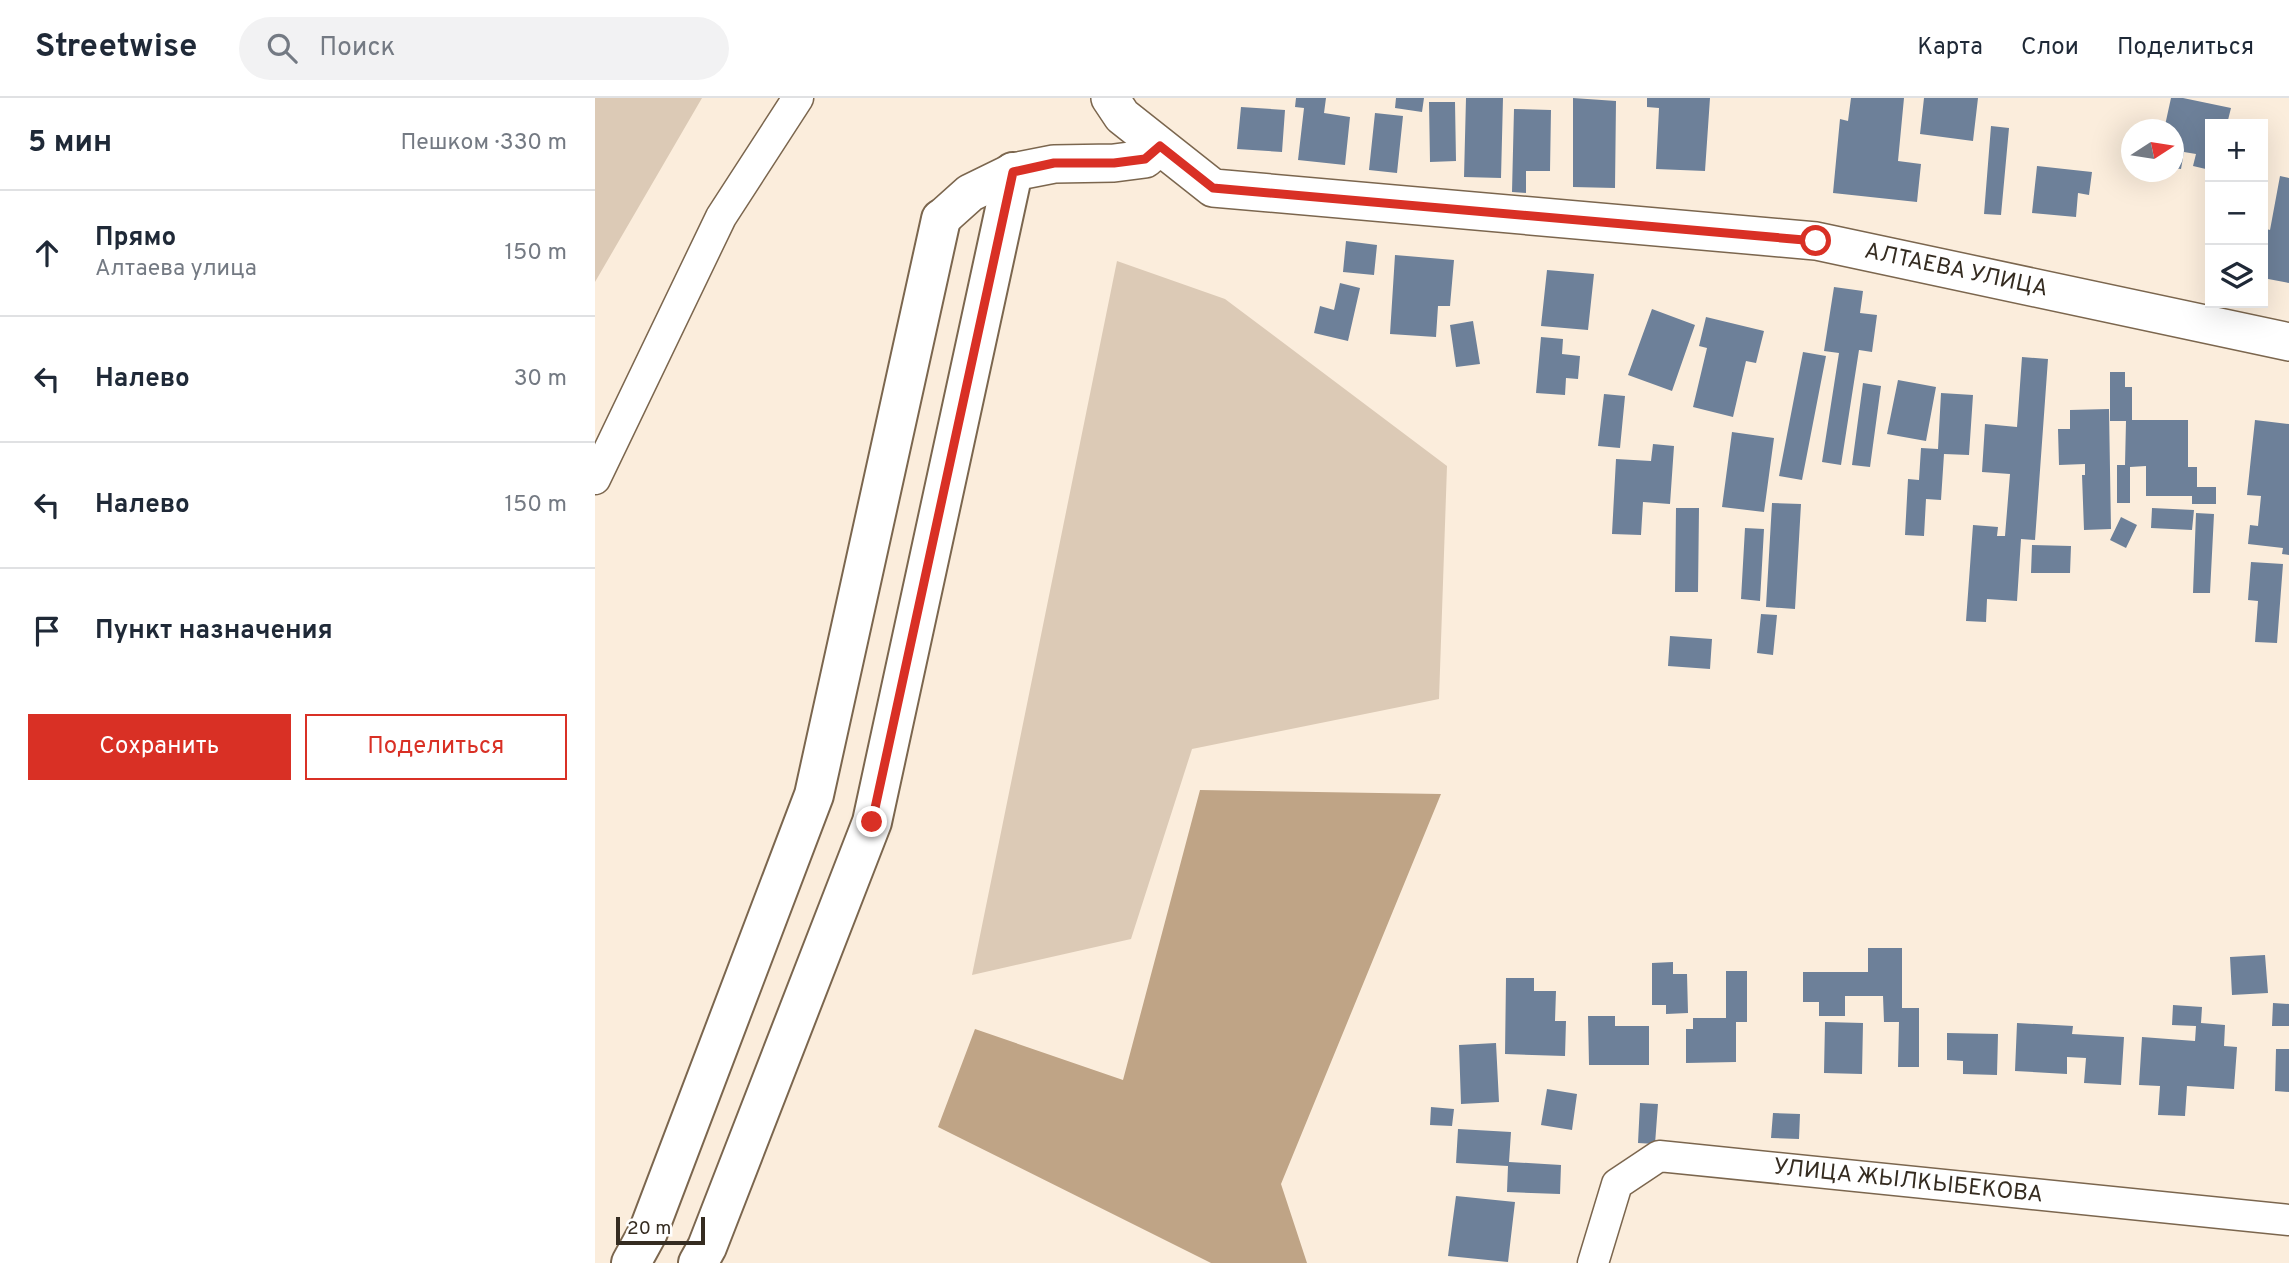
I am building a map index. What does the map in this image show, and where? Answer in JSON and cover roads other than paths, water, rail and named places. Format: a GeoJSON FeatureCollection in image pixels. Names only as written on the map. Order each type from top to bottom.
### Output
{"type":"FeatureCollection","features":[{"type":"Feature","properties":{"kind":"main road"},"geometry":{"type":"LineString","coordinates":[[698,1263],[707,1247],[872,822],[1013,172]]}},
{"type":"Feature","properties":{"kind":"main road"},"geometry":{"type":"LineString","coordinates":[[631,1263],[648,1232],[814,795],[941,219]]}},
{"type":"Feature","properties":{"kind":"street"},"geometry":{"type":"LineString","coordinates":[[595,479],[721,217],[798,98]]}},
{"type":"Feature","properties":{"kind":"street","name":"АЛТАЕВА УЛИЦА"},"geometry":{"type":"LineString","coordinates":[[1110,98],[1122,116],[1213,188],[1816,241],[2289,342]]}},
{"type":"Feature","properties":{"kind":"street"},"geometry":{"type":"LineString","coordinates":[[941,219],[970,193],[1013,172],[1054,163],[1114,163],[1145,159],[1160,146]]}},
{"type":"Feature","properties":{"kind":"street","name":"УЛИЦА ЖЫЛКЫБЕКОВА"},"geometry":{"type":"LineString","coordinates":[[1593,1263],[1617,1184],[1659,1156],[2289,1220]]}}]}
